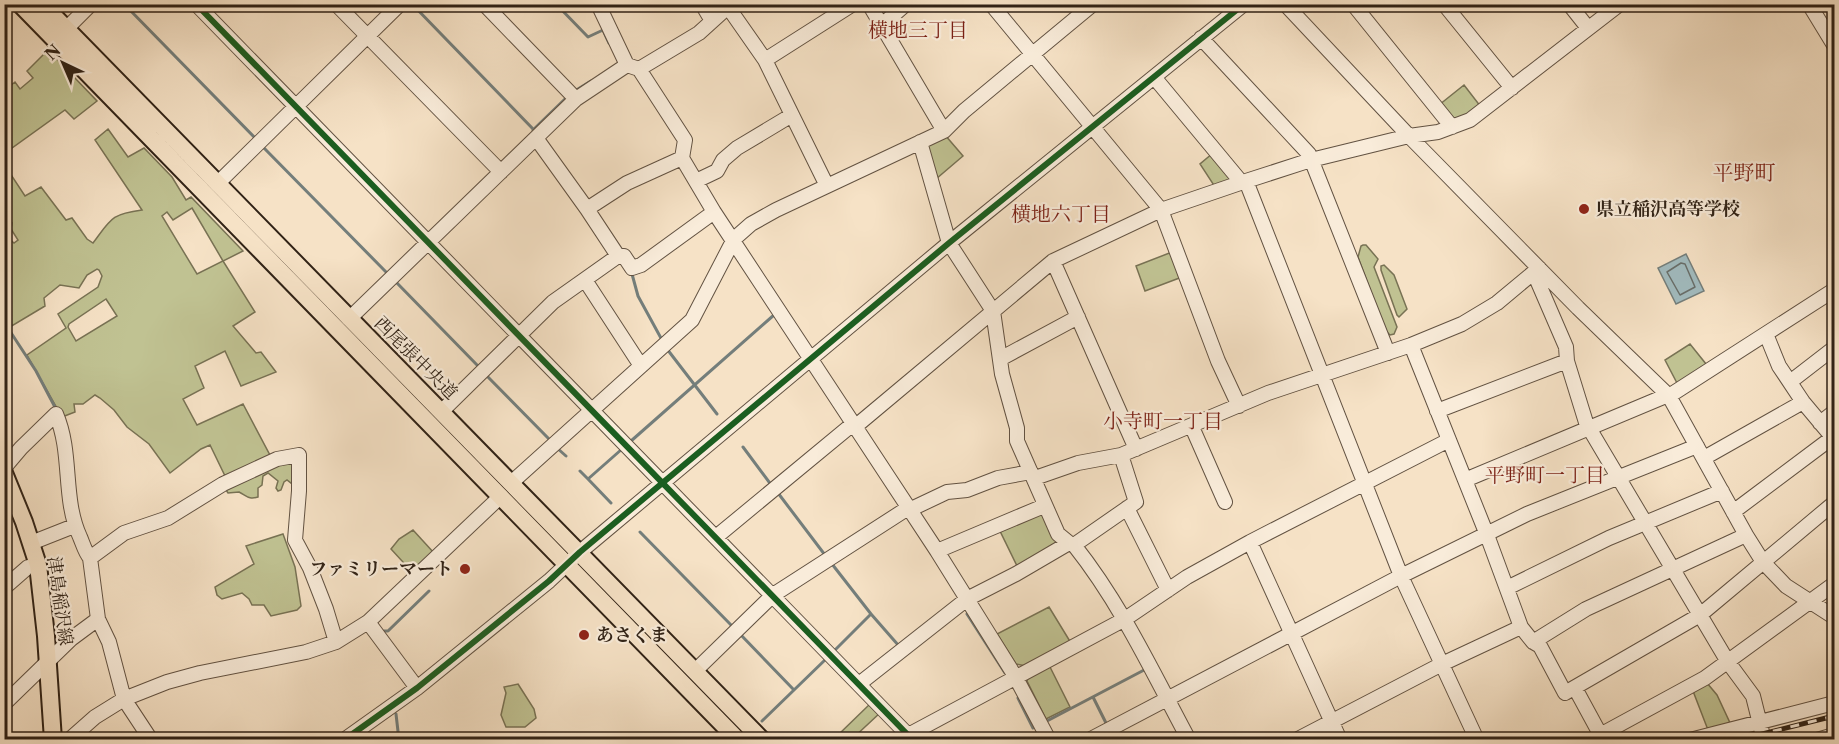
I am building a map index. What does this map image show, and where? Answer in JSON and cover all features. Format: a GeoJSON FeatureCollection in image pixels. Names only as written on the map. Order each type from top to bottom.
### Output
{"type":"FeatureCollection","features":[{"type":"Feature","properties":{"kind":"main road","name":"西尾張中央道"},"geometry":{"type":"LineString","coordinates":[[20,4],[574,557],[695,671],[762,740]]}},
{"type":"Feature","properties":{"kind":"main road","name":"西尾張中央道"},"geometry":{"type":"LineString","coordinates":[[42,4],[441,412],[506,489]]}},
{"type":"Feature","properties":{"kind":"main road","name":"津島稲沢線"},"geometry":{"type":"LineString","coordinates":[[4,473],[38,565],[53,740]]}},
{"type":"Feature","properties":{"kind":"main road","name":"西尾張中央道"},"geometry":{"type":"LineString","coordinates":[[574,557],[738,740]]}},
{"type":"Feature","properties":{"kind":"street"},"geometry":{"type":"LineString","coordinates":[[66,29],[91,4]]}},
{"type":"Feature","properties":{"kind":"street"},"geometry":{"type":"LineString","coordinates":[[196,4],[717,537],[908,736],[1125,619],[1187,577],[1250,542],[1449,440]]}},
{"type":"Feature","properties":{"kind":"street"},"geometry":{"type":"LineString","coordinates":[[336,4],[501,172]]}},
{"type":"Feature","properties":{"kind":"street"},"geometry":{"type":"LineString","coordinates":[[217,184],[400,4]]}},
{"type":"Feature","properties":{"kind":"street"},"geometry":{"type":"LineString","coordinates":[[484,4],[576,99]]}},
{"type":"Feature","properties":{"kind":"street"},"geometry":{"type":"LineString","coordinates":[[598,4],[633,67],[685,140],[682,158],[714,212],[734,239],[938,551],[1016,676],[1049,740]]}},
{"type":"Feature","properties":{"kind":"street"},"geometry":{"type":"LineString","coordinates":[[702,4],[712,21]]}},
{"type":"Feature","properties":{"kind":"street"},"geometry":{"type":"LineString","coordinates":[[765,60],[853,4]]}},
{"type":"Feature","properties":{"kind":"street"},"geometry":{"type":"LineString","coordinates":[[869,4],[944,131]]}},
{"type":"Feature","properties":{"kind":"street"},"geometry":{"type":"LineString","coordinates":[[882,25],[906,4]]}},
{"type":"Feature","properties":{"kind":"street"},"geometry":{"type":"LineString","coordinates":[[991,4],[1161,210],[1218,361],[1239,406]]}},
{"type":"Feature","properties":{"kind":"street"},"geometry":{"type":"LineString","coordinates":[[69,740],[95,717],[124,699],[167,682],[200,673],[306,652],[336,642],[368,622],[591,409],[692,320],[734,239],[751,224],[944,131],[964,111],[1093,4]]}},
{"type":"Feature","properties":{"kind":"street"},"geometry":{"type":"LineString","coordinates":[[344,740],[384,714],[549,581],[574,557],[811,357],[1244,4]]}},
{"type":"Feature","properties":{"kind":"street"},"geometry":{"type":"LineString","coordinates":[[1285,4],[1536,270],[1669,396],[1763,562],[1786,586],[1834,617]]}},
{"type":"Feature","properties":{"kind":"street"},"geometry":{"type":"LineString","coordinates":[[1353,4],[1452,127]]}},
{"type":"Feature","properties":{"kind":"street"},"geometry":{"type":"LineString","coordinates":[[1444,4],[1512,88]]}},
{"type":"Feature","properties":{"kind":"street"},"geometry":{"type":"LineString","coordinates":[[1569,4],[1588,28]]}},
{"type":"Feature","properties":{"kind":"street"},"geometry":{"type":"LineString","coordinates":[[717,537],[1053,261],[1161,210],[1311,160],[1409,136],[1438,132],[1470,120],[1620,4]]}},
{"type":"Feature","properties":{"kind":"street"},"geometry":{"type":"LineString","coordinates":[[1809,4],[1834,45]]}},
{"type":"Feature","properties":{"kind":"street"},"geometry":{"type":"LineString","coordinates":[[349,319],[576,99],[699,33],[730,6],[765,60],[827,186]]}},
{"type":"Feature","properties":{"kind":"street"},"geometry":{"type":"LineString","coordinates":[[1201,38],[1309,154],[1388,353]]}},
{"type":"Feature","properties":{"kind":"street"},"geometry":{"type":"LineString","coordinates":[[1154,76],[1244,182],[1401,576],[1477,740]]}},
{"type":"Feature","properties":{"kind":"street"},"geometry":{"type":"LineString","coordinates":[[696,181],[717,171],[723,160],[737,148],[792,115]]}},
{"type":"Feature","properties":{"kind":"street"},"geometry":{"type":"LineString","coordinates":[[536,138],[618,256]]}},
{"type":"Feature","properties":{"kind":"street"},"geometry":{"type":"LineString","coordinates":[[920,142],[949,243],[993,311],[999,359],[1017,428],[1017,441],[1044,506],[1058,534],[1071,544],[1097,574],[1125,619],[1189,740]]}},
{"type":"Feature","properties":{"kind":"street"},"geometry":{"type":"LineString","coordinates":[[586,209],[627,183],[682,158]]}},
{"type":"Feature","properties":{"kind":"street"},"geometry":{"type":"LineString","coordinates":[[441,412],[553,302],[618,256],[624,256],[632,268],[641,265],[714,212]]}},
{"type":"Feature","properties":{"kind":"street"},"geometry":{"type":"LineString","coordinates":[[1053,261],[1136,449]]}},
{"type":"Feature","properties":{"kind":"street"},"geometry":{"type":"LineString","coordinates":[[695,671],[773,595],[909,509],[946,492],[967,490],[998,478],[1033,475],[1120,455],[1192,427],[1268,393],[1411,345],[1476,316],[1516,289],[1536,270]]}},
{"type":"Feature","properties":{"kind":"street"},"geometry":{"type":"LineString","coordinates":[[1536,270],[1566,347],[1567,361],[1589,428],[1728,662],[1754,696],[1764,740]]}},
{"type":"Feature","properties":{"kind":"street"},"geometry":{"type":"LineString","coordinates":[[585,280],[641,366]]}},
{"type":"Feature","properties":{"kind":"street"},"geometry":{"type":"LineString","coordinates":[[1466,480],[1669,396],[1834,290]]}},
{"type":"Feature","properties":{"kind":"street"},"geometry":{"type":"LineString","coordinates":[[999,359],[1078,317]]}},
{"type":"Feature","properties":{"kind":"street"},"geometry":{"type":"LineString","coordinates":[[1733,512],[1834,438],[1803,402],[1779,366],[1766,334]]}},
{"type":"Feature","properties":{"kind":"street"},"geometry":{"type":"LineString","coordinates":[[1411,345],[1466,480],[1521,627],[1533,642],[1540,646],[1565,693],[1700,615],[1834,503]]}},
{"type":"Feature","properties":{"kind":"street"},"geometry":{"type":"LineString","coordinates":[[1790,382],[1834,348]]}},
{"type":"Feature","properties":{"kind":"street"},"geometry":{"type":"LineString","coordinates":[[1437,411],[1567,361]]}},
{"type":"Feature","properties":{"kind":"street"},"geometry":{"type":"LineString","coordinates":[[1089,740],[1401,576],[1527,514],[1618,477],[1700,452],[1803,402]]}},
{"type":"Feature","properties":{"kind":"street"},"geometry":{"type":"LineString","coordinates":[[1820,423],[1834,412]]}},
{"type":"Feature","properties":{"kind":"street"},"geometry":{"type":"LineString","coordinates":[[4,468],[56,414],[63,430],[67,490],[74,526],[90,558],[98,619],[109,642],[124,699],[151,740]]}},
{"type":"Feature","properties":{"kind":"street"},"geometry":{"type":"LineString","coordinates":[[1192,427],[1225,502]]}},
{"type":"Feature","properties":{"kind":"street"},"geometry":{"type":"LineString","coordinates":[[90,558],[124,533],[168,518],[223,484],[277,459],[299,455],[296,540],[310,568],[336,642]]}},
{"type":"Feature","properties":{"kind":"street"},"geometry":{"type":"LineString","coordinates":[[859,684],[967,599],[1071,544],[1136,502],[1120,455]]}},
{"type":"Feature","properties":{"kind":"street"},"geometry":{"type":"LineString","coordinates":[[1507,588],[1646,523],[1722,491]]}},
{"type":"Feature","properties":{"kind":"street"},"geometry":{"type":"LineString","coordinates":[[938,551],[1044,506]]}},
{"type":"Feature","properties":{"kind":"street"},"geometry":{"type":"LineString","coordinates":[[1127,508],[1168,590]]}},
{"type":"Feature","properties":{"kind":"street"},"geometry":{"type":"LineString","coordinates":[[31,543],[74,526]]}},
{"type":"Feature","properties":{"kind":"street"},"geometry":{"type":"LineString","coordinates":[[1533,642],[1586,609],[1746,535]]}},
{"type":"Feature","properties":{"kind":"street"},"geometry":{"type":"LineString","coordinates":[[1250,542],[1340,740]]}},
{"type":"Feature","properties":{"kind":"street"},"geometry":{"type":"LineString","coordinates":[[4,588],[28,567],[38,565]]}},
{"type":"Feature","properties":{"kind":"street"},"geometry":{"type":"LineString","coordinates":[[1575,688],[1595,737],[1705,678],[1834,584]]}},
{"type":"Feature","properties":{"kind":"street"},"geometry":{"type":"LineString","coordinates":[[4,704],[71,639],[98,619]]}},
{"type":"Feature","properties":{"kind":"street"},"geometry":{"type":"LineString","coordinates":[[368,622],[417,688]]}},
{"type":"Feature","properties":{"kind":"street"},"geometry":{"type":"LineString","coordinates":[[1296,740],[1442,664],[1521,627]]}},
{"type":"Feature","properties":{"kind":"street"},"geometry":{"type":"LineString","coordinates":[[1690,740],[1834,703]]}},
{"type":"Feature","properties":{"kind":"street"},"geometry":{"type":"LineString","coordinates":[[1817,740],[1834,735]]}},
{"type":"Feature","properties":{"kind":"green space"},"geometry":{"type":"Polygon","coordinates":[[[48,50],[97,101],[74,119],[65,110],[5,153],[5,90],[15,82],[20,89],[33,78],[27,71],[48,50]]]}},
{"type":"Feature","properties":{"kind":"green space"},"geometry":{"type":"Polygon","coordinates":[[[1464,85],[1481,107],[1457,122],[1439,105],[1464,85]]]}},
{"type":"Feature","properties":{"kind":"green space"},"geometry":{"type":"Polygon","coordinates":[[[108,129],[128,157],[144,148],[172,177],[186,200],[191,197],[243,251],[223,261],[255,312],[233,326],[256,353],[261,352],[276,372],[241,386],[225,351],[195,366],[204,388],[183,399],[197,425],[243,404],[272,459],[227,480],[210,445],[201,449],[170,473],[149,444],[127,427],[114,410],[95,395],[83,404],[74,404],[75,412],[62,417],[27,355],[66,328],[58,314],[98,287],[102,276],[99,270],[87,275],[79,288],[60,285],[44,298],[45,306],[10,327],[5,319],[5,237],[14,243],[18,240],[11,229],[12,223],[5,213],[4,164],[25,196],[41,187],[66,220],[72,218],[87,239],[93,243],[113,219],[124,213],[142,210],[95,140],[108,129]],[[192,208],[173,220],[167,212],[162,216],[197,274],[223,261],[192,208]],[[106,299],[69,324],[68,327],[76,341],[117,316],[106,299]]]}},
{"type":"Feature","properties":{"kind":"green space"},"geometry":{"type":"Polygon","coordinates":[[[945,135],[963,156],[936,179],[924,146],[945,135]]]}},
{"type":"Feature","properties":{"kind":"green space"},"geometry":{"type":"Polygon","coordinates":[[[1213,153],[1233,182],[1215,187],[1200,164],[1213,153]]]}},
{"type":"Feature","properties":{"kind":"green space"},"geometry":{"type":"Polygon","coordinates":[[[1363,245],[1366,245],[1378,259],[1374,267],[1397,327],[1394,334],[1390,335],[1385,330],[1358,257],[1363,245]]]}},
{"type":"Feature","properties":{"kind":"green space"},"geometry":{"type":"Polygon","coordinates":[[[1172,252],[1182,277],[1145,291],[1136,266],[1172,252]]]}},
{"type":"Feature","properties":{"kind":"green space"},"geometry":{"type":"Polygon","coordinates":[[[1384,265],[1394,275],[1407,309],[1399,317],[1381,270],[1381,266],[1384,265]]]}},
{"type":"Feature","properties":{"kind":"green space"},"geometry":{"type":"Polygon","coordinates":[[[1690,344],[1706,364],[1704,369],[1678,385],[1665,360],[1690,344]]]}},
{"type":"Feature","properties":{"kind":"green space"},"geometry":{"type":"Polygon","coordinates":[[[291,458],[297,480],[291,483],[287,480],[281,490],[278,491],[276,488],[278,481],[268,473],[263,476],[262,485],[258,488],[258,497],[250,498],[239,492],[228,493],[226,490],[291,458]]]}},
{"type":"Feature","properties":{"kind":"green space"},"geometry":{"type":"Polygon","coordinates":[[[1041,510],[1062,543],[1018,568],[999,529],[1041,510]]]}},
{"type":"Feature","properties":{"kind":"green space"},"geometry":{"type":"Polygon","coordinates":[[[413,530],[434,553],[413,573],[391,549],[399,539],[413,530]]]}},
{"type":"Feature","properties":{"kind":"green space"},"geometry":{"type":"Polygon","coordinates":[[[283,534],[295,567],[301,606],[297,610],[271,616],[264,605],[252,605],[242,593],[222,599],[217,595],[215,587],[254,564],[246,546],[283,534]]]}},
{"type":"Feature","properties":{"kind":"green space"},"geometry":{"type":"Polygon","coordinates":[[[1049,607],[1071,643],[1026,666],[1016,664],[997,634],[1049,607]]]}},
{"type":"Feature","properties":{"kind":"green space"},"geometry":{"type":"Polygon","coordinates":[[[1048,663],[1070,707],[1046,719],[1027,681],[1030,672],[1048,663]]]}},
{"type":"Feature","properties":{"kind":"green space"},"geometry":{"type":"Polygon","coordinates":[[[1707,683],[1717,695],[1731,725],[1708,730],[1693,691],[1707,683]]]}},
{"type":"Feature","properties":{"kind":"green space"},"geometry":{"type":"Polygon","coordinates":[[[518,684],[534,709],[536,718],[525,727],[506,727],[501,715],[506,693],[504,687],[518,684]]]}},
{"type":"Feature","properties":{"kind":"green space"},"geometry":{"type":"Polygon","coordinates":[[[872,702],[881,712],[852,739],[840,739],[837,736],[872,702]]]}},
{"type":"Feature","properties":{"kind":"water"},"geometry":{"type":"Polygon","coordinates":[[[1686,254],[1704,291],[1676,304],[1658,268],[1686,254]]]}},
{"type":"Feature","properties":{"kind":"waterway"},"geometry":{"type":"LineString","coordinates":[[124,4],[256,139]]}},
{"type":"Feature","properties":{"kind":"waterway"},"geometry":{"type":"LineString","coordinates":[[412,4],[534,130]]}},
{"type":"Feature","properties":{"kind":"waterway"},"geometry":{"type":"LineString","coordinates":[[556,4],[588,37],[603,30],[609,43]]}},
{"type":"Feature","properties":{"kind":"waterway"},"geometry":{"type":"LineString","coordinates":[[578,89],[591,81]]}},
{"type":"Feature","properties":{"kind":"waterway"},"geometry":{"type":"LineString","coordinates":[[533,130],[565,99]]}},
{"type":"Feature","properties":{"kind":"waterway"},"geometry":{"type":"LineString","coordinates":[[263,147],[388,274]]}},
{"type":"Feature","properties":{"kind":"waterway"},"geometry":{"type":"LineString","coordinates":[[632,274],[638,296],[662,340]]}},
{"type":"Feature","properties":{"kind":"waterway"},"geometry":{"type":"LineString","coordinates":[[396,282],[478,366]]}},
{"type":"Feature","properties":{"kind":"waterway"},"geometry":{"type":"LineString","coordinates":[[631,441],[774,315]]}},
{"type":"Feature","properties":{"kind":"waterway"},"geometry":{"type":"LineString","coordinates":[[4,322],[36,371],[57,411]]}},
{"type":"Feature","properties":{"kind":"waterway"},"geometry":{"type":"LineString","coordinates":[[667,349],[717,414]]}},
{"type":"Feature","properties":{"kind":"waterway"},"geometry":{"type":"LineString","coordinates":[[486,375],[549,439]]}},
{"type":"Feature","properties":{"kind":"waterway"},"geometry":{"type":"LineString","coordinates":[[743,447],[772,486]]}},
{"type":"Feature","properties":{"kind":"waterway"},"geometry":{"type":"LineString","coordinates":[[557,448],[566,456]]}},
{"type":"Feature","properties":{"kind":"waterway"},"geometry":{"type":"LineString","coordinates":[[611,503],[588,479],[622,449]]}},
{"type":"Feature","properties":{"kind":"waterway"},"geometry":{"type":"LineString","coordinates":[[580,471],[588,479]]}},
{"type":"Feature","properties":{"kind":"waterway"},"geometry":{"type":"LineString","coordinates":[[778,493],[825,555]]}},
{"type":"Feature","properties":{"kind":"waterway"},"geometry":{"type":"LineString","coordinates":[[640,532],[733,627]]}},
{"type":"Feature","properties":{"kind":"waterway"},"geometry":{"type":"LineString","coordinates":[[832,564],[871,614],[835,650]]}},
{"type":"Feature","properties":{"kind":"waterway"},"geometry":{"type":"LineString","coordinates":[[384,631],[388,631],[429,591]]}},
{"type":"Feature","properties":{"kind":"waterway"},"geometry":{"type":"LineString","coordinates":[[871,614],[899,646]]}},
{"type":"Feature","properties":{"kind":"waterway"},"geometry":{"type":"LineString","coordinates":[[967,614],[1005,673]]}},
{"type":"Feature","properties":{"kind":"waterway"},"geometry":{"type":"LineString","coordinates":[[740,634],[794,690]]}},
{"type":"Feature","properties":{"kind":"waterway"},"geometry":{"type":"LineString","coordinates":[[762,721],[827,658]]}},
{"type":"Feature","properties":{"kind":"waterway"},"geometry":{"type":"LineString","coordinates":[[1047,721],[1146,669]]}},
{"type":"Feature","properties":{"kind":"waterway"},"geometry":{"type":"LineString","coordinates":[[1093,697],[1107,725]]}},
{"type":"Feature","properties":{"kind":"waterway"},"geometry":{"type":"LineString","coordinates":[[1018,698],[1033,728],[1035,727]]}},
{"type":"Feature","properties":{"kind":"waterway"},"geometry":{"type":"LineString","coordinates":[[396,714],[399,740]]}},
{"type":"Feature","properties":{"kind":"waterway"},"geometry":{"type":"LineString","coordinates":[[1111,733],[1115,740]]}},
{"type":"Feature","properties":{"kind":"railway"},"geometry":{"type":"LineString","coordinates":[[1738,740],[1834,716]]}},
{"type":"Feature","properties":{"kind":"cycle path"},"geometry":{"type":"LineString","coordinates":[[196,4],[907,734]]}},
{"type":"Feature","properties":{"kind":"cycle path"},"geometry":{"type":"LineString","coordinates":[[344,740],[417,688],[549,581],[580,552],[949,243],[1244,4]]}},
{"type":"Feature","properties":{"kind":"place","name":"県立稲沢高等学校"},"geometry":{"type":"Point","coordinates":[1584,209]}},
{"type":"Feature","properties":{"kind":"place","name":"ファミリーマート"},"geometry":{"type":"Point","coordinates":[465,569]}},
{"type":"Feature","properties":{"kind":"place","name":"あさくま"},"geometry":{"type":"Point","coordinates":[584,635]}},
{"type":"Feature","properties":{"kind":"district","name":"横地三丁目"},"geometry":{"type":"Point","coordinates":[918,30]}},
{"type":"Feature","properties":{"kind":"district","name":"平野町"},"geometry":{"type":"Point","coordinates":[1744,172]}},
{"type":"Feature","properties":{"kind":"district","name":"横地六丁目"},"geometry":{"type":"Point","coordinates":[1061,214]}},
{"type":"Feature","properties":{"kind":"district","name":"小寺町一丁目"},"geometry":{"type":"Point","coordinates":[1163,421]}},
{"type":"Feature","properties":{"kind":"district","name":"平野町一丁目"},"geometry":{"type":"Point","coordinates":[1545,475]}}]}
